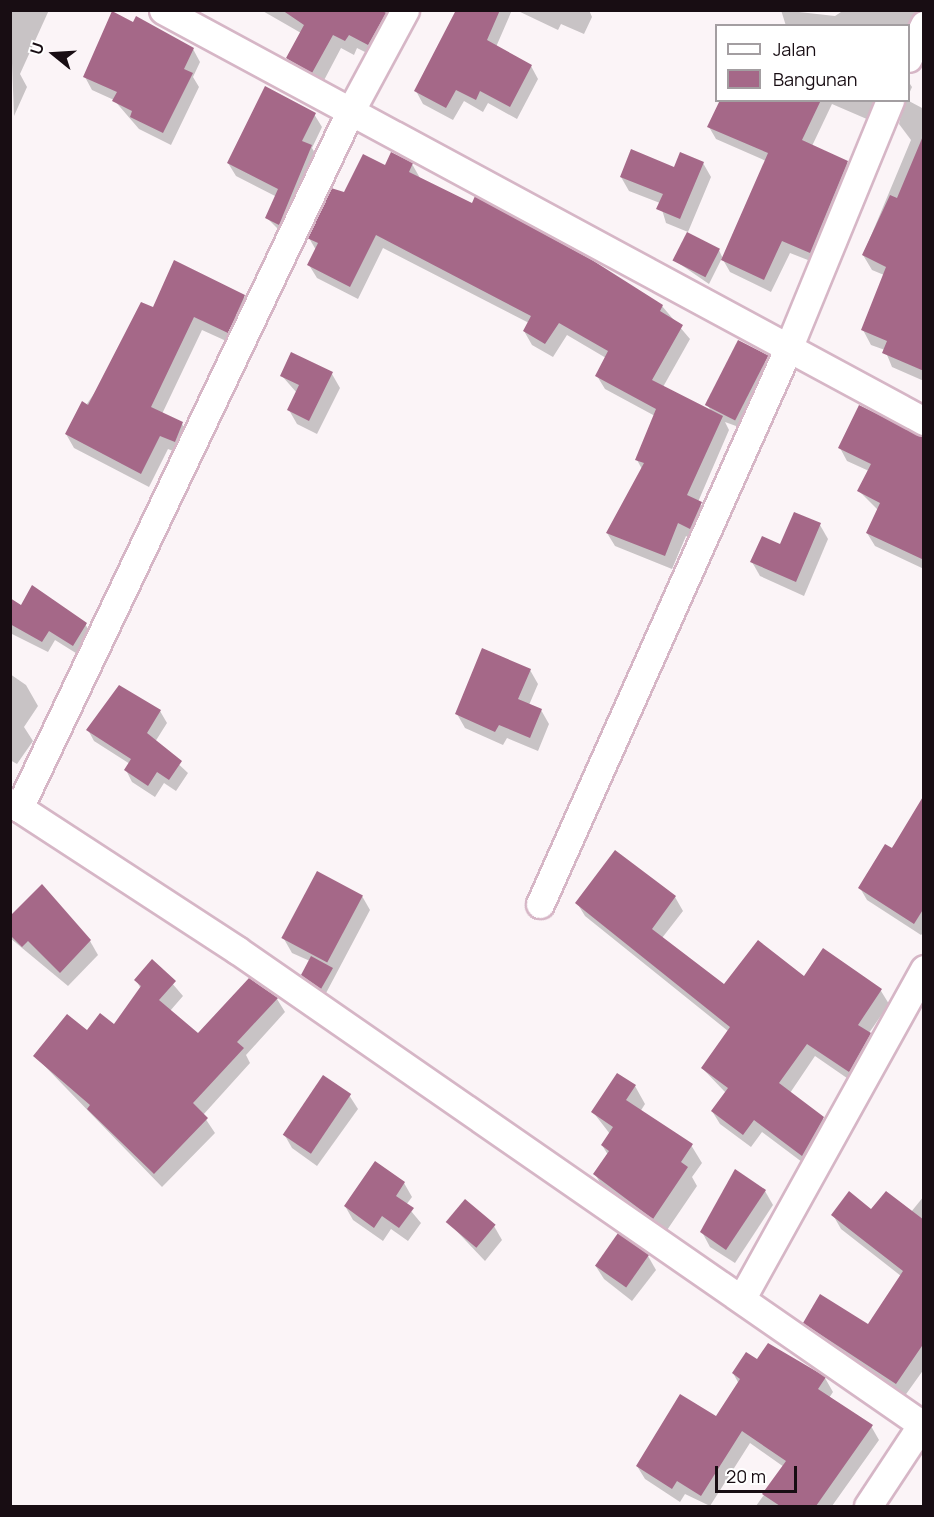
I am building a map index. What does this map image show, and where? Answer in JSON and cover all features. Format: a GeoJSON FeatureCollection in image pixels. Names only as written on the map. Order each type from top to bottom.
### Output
{"type":"FeatureCollection","features":[{"type":"Feature","properties":{"kind":"street"},"geometry":{"type":"LineString","coordinates":[[163,10],[924,421]]}},
{"type":"Feature","properties":{"kind":"street"},"geometry":{"type":"LineString","coordinates":[[405,10],[350,111],[15,805],[237,950],[743,1296],[922,1422],[868,1506]]}},
{"type":"Feature","properties":{"kind":"street"},"geometry":{"type":"LineString","coordinates":[[910,56],[924,25]]}},
{"type":"Feature","properties":{"kind":"street"},"geometry":{"type":"LineString","coordinates":[[540,904],[788,349],[889,102]]}},
{"type":"Feature","properties":{"kind":"street"},"geometry":{"type":"LineString","coordinates":[[743,1296],[924,969]]}},
{"type":"Feature","properties":{"kind":"building"},"geometry":{"type":"Polygon","coordinates":[[[282,10],[381,10],[386,13],[368,45],[349,35],[345,41],[333,35],[312,73],[286,58],[304,25],[282,10]]]}},
{"type":"Feature","properties":{"kind":"building"},"geometry":{"type":"Polygon","coordinates":[[[456,10],[500,10],[487,40],[532,65],[510,107],[480,91],[476,100],[456,90],[446,108],[414,91],[456,10]]]}},
{"type":"Feature","properties":{"kind":"building"},"geometry":{"type":"Polygon","coordinates":[[[112,11],[133,22],[136,16],[194,48],[184,69],[193,73],[163,133],[130,117],[132,111],[112,101],[117,92],[83,77],[112,11]]]}},
{"type":"Feature","properties":{"kind":"building"},"geometry":{"type":"Polygon","coordinates":[[[265,86],[316,113],[302,141],[312,145],[279,225],[265,218],[278,189],[227,163],[265,86]]]}},
{"type":"Feature","properties":{"kind":"building"},"geometry":{"type":"Polygon","coordinates":[[[719,102],[820,102],[802,140],[848,161],[810,253],[782,241],[764,280],[721,260],[768,153],[707,127],[719,102]]]}},
{"type":"Feature","properties":{"kind":"building"},"geometry":{"type":"Polygon","coordinates":[[[923,136],[924,371],[882,353],[887,341],[861,330],[886,267],[862,255],[890,195],[897,198],[923,136]]]}},
{"type":"Feature","properties":{"kind":"building"},"geometry":{"type":"Polygon","coordinates":[[[631,149],[674,167],[680,152],[704,162],[680,219],[656,209],[663,194],[620,177],[631,149]]]}},
{"type":"Feature","properties":{"kind":"building"},"geometry":{"type":"Polygon","coordinates":[[[391,152],[413,163],[409,172],[472,203],[475,196],[592,260],[663,305],[660,311],[683,325],[652,380],[723,416],[687,495],[702,502],[690,529],[678,523],[665,556],[606,533],[644,463],[635,460],[656,409],[595,376],[608,351],[559,323],[545,344],[523,331],[531,316],[376,235],[350,287],[307,265],[318,243],[307,238],[331,188],[344,192],[363,154],[385,165],[391,152]]]}},
{"type":"Feature","properties":{"kind":"building"},"geometry":{"type":"Polygon","coordinates":[[[687,232],[720,249],[705,277],[672,261],[687,232]]]}},
{"type":"Feature","properties":{"kind":"building"},"geometry":{"type":"Polygon","coordinates":[[[174,260],[245,295],[228,333],[194,317],[151,407],[183,422],[175,442],[160,436],[141,474],[65,434],[82,401],[88,405],[141,302],[153,307],[174,260]]]}},
{"type":"Feature","properties":{"kind":"building"},"geometry":{"type":"Polygon","coordinates":[[[738,340],[768,355],[735,420],[705,405],[738,340]]]}},
{"type":"Feature","properties":{"kind":"building"},"geometry":{"type":"Polygon","coordinates":[[[291,352],[333,372],[309,421],[287,410],[299,385],[280,376],[291,352]]]}},
{"type":"Feature","properties":{"kind":"building"},"geometry":{"type":"Polygon","coordinates":[[[859,405],[924,437],[924,560],[866,533],[880,503],[857,491],[871,464],[838,448],[859,405]]]}},
{"type":"Feature","properties":{"kind":"building"},"geometry":{"type":"Polygon","coordinates":[[[794,512],[821,523],[796,582],[750,562],[762,536],[780,544],[794,512]]]}},
{"type":"Feature","properties":{"kind":"building"},"geometry":{"type":"Polygon","coordinates":[[[32,585],[87,623],[73,646],[49,631],[42,642],[10,624],[10,598],[21,605],[32,585]]]}},
{"type":"Feature","properties":{"kind":"building"},"geometry":{"type":"Polygon","coordinates":[[[482,648],[531,669],[518,699],[542,709],[530,738],[499,725],[495,732],[455,714],[482,648]]]}},
{"type":"Feature","properties":{"kind":"building"},"geometry":{"type":"Polygon","coordinates":[[[119,685],[161,710],[147,733],[182,761],[169,780],[157,772],[148,786],[124,770],[131,759],[86,730],[119,685]]]}},
{"type":"Feature","properties":{"kind":"building"},"geometry":{"type":"Polygon","coordinates":[[[924,795],[924,908],[914,924],[858,888],[885,844],[892,848],[924,795]]]}},
{"type":"Feature","properties":{"kind":"building"},"geometry":{"type":"Polygon","coordinates":[[[615,850],[676,896],[652,929],[724,984],[758,940],[804,976],[823,948],[882,989],[858,1025],[871,1033],[849,1072],[807,1044],[779,1083],[824,1117],[802,1156],[754,1120],[743,1135],[711,1111],[728,1088],[701,1068],[730,1027],[575,903],[615,850]]]}},
{"type":"Feature","properties":{"kind":"building"},"geometry":{"type":"Polygon","coordinates":[[[317,871],[363,895],[327,963],[281,938],[317,871]]]}},
{"type":"Feature","properties":{"kind":"building"},"geometry":{"type":"Polygon","coordinates":[[[42,884],[91,940],[60,973],[28,941],[22,947],[10,935],[10,916],[42,884]]]}},
{"type":"Feature","properties":{"kind":"building"},"geometry":{"type":"Polygon","coordinates":[[[311,956],[333,968],[321,989],[301,975],[311,956]]]}},
{"type":"Feature","properties":{"kind":"building"},"geometry":{"type":"Polygon","coordinates":[[[152,959],[176,981],[159,1000],[198,1033],[249,978],[278,998],[237,1042],[244,1048],[193,1103],[208,1118],[154,1174],[87,1109],[90,1105],[33,1056],[67,1014],[87,1030],[100,1013],[114,1024],[141,986],[134,980],[152,959]]]}},
{"type":"Feature","properties":{"kind":"building"},"geometry":{"type":"Polygon","coordinates":[[[617,1073],[636,1085],[626,1100],[693,1144],[681,1162],[688,1167],[653,1219],[593,1174],[609,1151],[601,1145],[613,1127],[591,1112],[617,1073]]]}},
{"type":"Feature","properties":{"kind":"building"},"geometry":{"type":"Polygon","coordinates":[[[323,1075],[351,1094],[311,1154],[283,1135],[323,1075]]]}},
{"type":"Feature","properties":{"kind":"building"},"geometry":{"type":"Polygon","coordinates":[[[375,1161],[405,1182],[396,1196],[414,1208],[399,1228],[382,1216],[374,1228],[344,1206],[375,1161]]]}},
{"type":"Feature","properties":{"kind":"building"},"geometry":{"type":"Polygon","coordinates":[[[735,1169],[766,1190],[726,1250],[700,1232],[735,1169]]]}},
{"type":"Feature","properties":{"kind":"building"},"geometry":{"type":"Polygon","coordinates":[[[849,1191],[871,1209],[886,1191],[924,1220],[924,1343],[896,1384],[803,1323],[820,1294],[868,1324],[903,1271],[831,1215],[849,1191]]]}},
{"type":"Feature","properties":{"kind":"building"},"geometry":{"type":"Polygon","coordinates":[[[465,1199],[496,1225],[476,1248],[446,1222],[465,1199]]]}},
{"type":"Feature","properties":{"kind":"building"},"geometry":{"type":"Polygon","coordinates":[[[618,1233],[649,1255],[626,1288],[595,1266],[618,1233]]]}},
{"type":"Feature","properties":{"kind":"building"},"geometry":{"type":"Polygon","coordinates":[[[768,1343],[826,1377],[818,1389],[873,1425],[816,1506],[780,1506],[762,1494],[786,1461],[742,1431],[701,1496],[677,1481],[672,1489],[636,1466],[680,1394],[716,1416],[740,1379],[732,1373],[746,1352],[757,1359],[768,1343]]]}}]}
